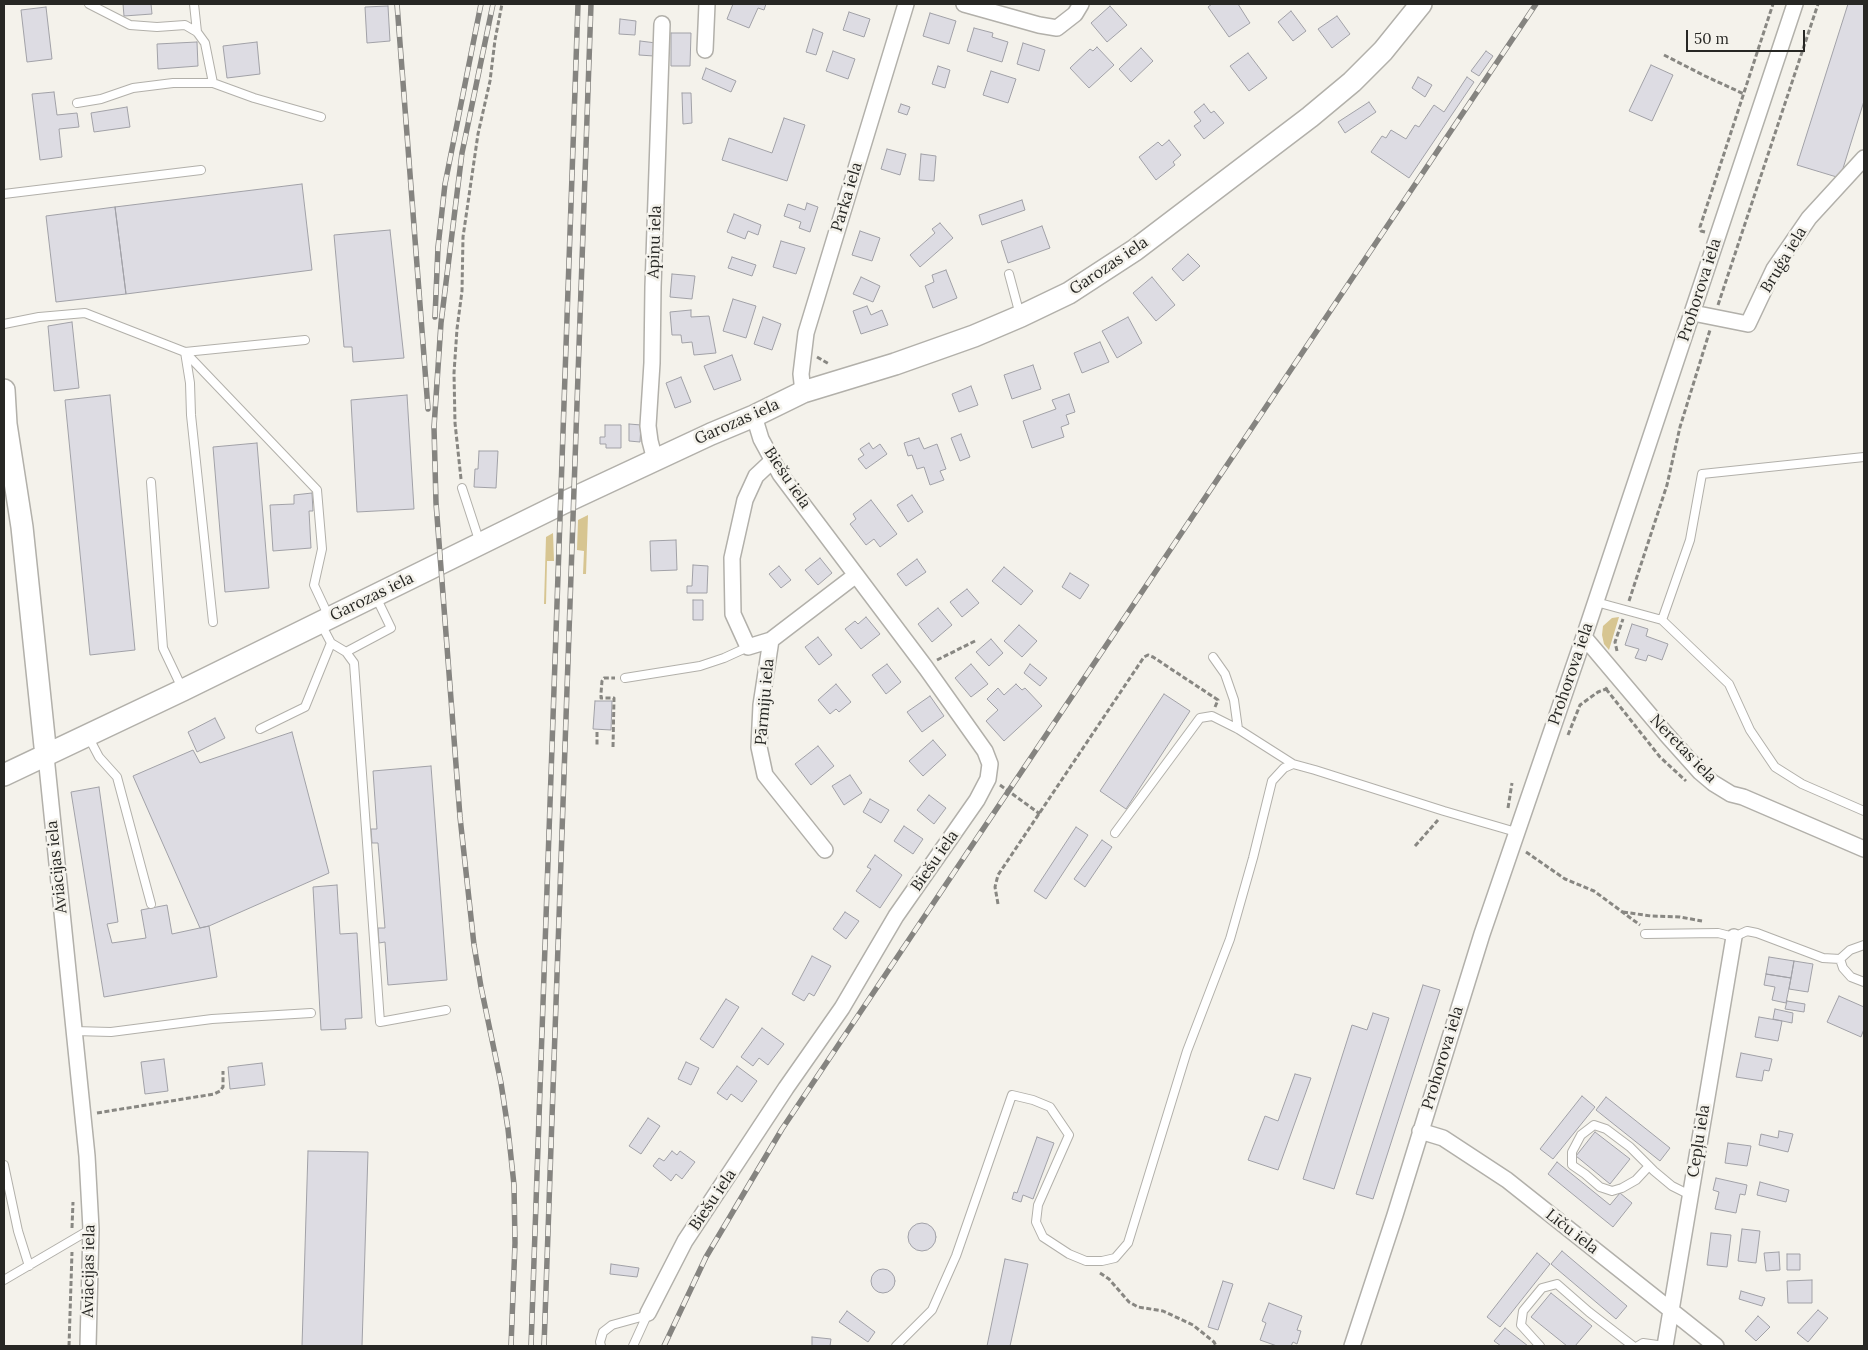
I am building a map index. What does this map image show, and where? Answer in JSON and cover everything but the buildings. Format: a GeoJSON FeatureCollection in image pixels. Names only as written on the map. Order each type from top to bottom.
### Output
{"type":"FeatureCollection","features":[{"type":"Feature","properties":{"kind":"main road","name":"Garozas iela"},"geometry":{"type":"LineString","coordinates":[[4,775],[325,621],[480,543],[803,392],[895,364],[965,339],[1021,316],[1069,293],[1135,250],[1310,117],[1352,82],[1377,57],[1421,4]]}},
{"type":"Feature","properties":{"kind":"main road","name":"Aviācijas iela"},"geometry":{"type":"LineString","coordinates":[[4,390],[5,424],[22,527],[46,756]]}},
{"type":"Feature","properties":{"kind":"street"},"geometry":{"type":"LineString","coordinates":[[705,50],[707,4]]}},
{"type":"Feature","properties":{"kind":"street","name":"Parka iela"},"geometry":{"type":"LineString","coordinates":[[803,392],[801,374],[806,332],[906,4]]}},
{"type":"Feature","properties":{"kind":"street"},"geometry":{"type":"LineString","coordinates":[[964,4],[1039,25],[1057,28],[1075,14],[1081,4]]}},
{"type":"Feature","properties":{"kind":"street","name":"Prohorova iela"},"geometry":{"type":"LineString","coordinates":[[1352,1346],[1420,1131],[1518,843],[1584,637],[1795,4]]}},
{"type":"Feature","properties":{"kind":"street","name":"Apiņu iela"},"geometry":{"type":"LineString","coordinates":[[655,460],[648,426],[652,363],[662,24]]}},
{"type":"Feature","properties":{"kind":"street","name":"Bruģa iela"},"geometry":{"type":"LineString","coordinates":[[1692,313],[1748,324],[1774,269],[1809,218],[1864,158]]}},
{"type":"Feature","properties":{"kind":"street","name":"Biešu iela"},"geometry":{"type":"LineString","coordinates":[[648,1313],[685,1241],[786,1088],[842,1008],[896,916],[977,800],[988,779],[990,764],[985,750],[926,668],[780,474],[760,434],[754,416]]}},
{"type":"Feature","properties":{"kind":"street"},"geometry":{"type":"LineString","coordinates":[[771,640],[748,648],[733,614],[732,558],[745,500],[756,476],[772,460]]}},
{"type":"Feature","properties":{"kind":"street","name":"Pārmiju iela"},"geometry":{"type":"LineString","coordinates":[[824,850],[765,775],[758,747],[761,705],[771,640],[856,575]]}},
{"type":"Feature","properties":{"kind":"street","name":"Neretas iela"},"geometry":{"type":"LineString","coordinates":[[1584,637],[1666,734],[1700,772],[1713,783],[1731,794],[1743,797],[1864,849]]}},
{"type":"Feature","properties":{"kind":"street","name":"Aviācijas iela"},"geometry":{"type":"LineString","coordinates":[[46,756],[89,1181],[88,1346]]}},
{"type":"Feature","properties":{"kind":"street","name":"Cepļu iela"},"geometry":{"type":"LineString","coordinates":[[1665,1346],[1734,936]]}},
{"type":"Feature","properties":{"kind":"street","name":"Līču iela"},"geometry":{"type":"LineString","coordinates":[[1420,1131],[1443,1138],[1507,1180],[1716,1346]]}},
{"type":"Feature","properties":{"kind":"lane"},"geometry":{"type":"LineString","coordinates":[[89,4],[130,25],[157,27],[185,25],[197,32]]}},
{"type":"Feature","properties":{"kind":"lane"},"geometry":{"type":"LineString","coordinates":[[104,4],[106,13]]}},
{"type":"Feature","properties":{"kind":"lane"},"geometry":{"type":"LineString","coordinates":[[194,4],[197,32],[204,43],[213,83]]}},
{"type":"Feature","properties":{"kind":"lane"},"geometry":{"type":"LineString","coordinates":[[76,103],[101,99],[132,88],[172,83],[213,83],[254,98],[321,117]]}},
{"type":"Feature","properties":{"kind":"lane"},"geometry":{"type":"LineString","coordinates":[[4,194],[202,170]]}},
{"type":"Feature","properties":{"kind":"lane"},"geometry":{"type":"LineString","coordinates":[[1009,274],[1021,316]]}},
{"type":"Feature","properties":{"kind":"lane"},"geometry":{"type":"LineString","coordinates":[[4,324],[39,317],[84,313],[185,352],[317,490],[322,549],[314,585],[331,643],[305,707],[260,729]]}},
{"type":"Feature","properties":{"kind":"lane"},"geometry":{"type":"LineString","coordinates":[[185,352],[305,340]]}},
{"type":"Feature","properties":{"kind":"lane"},"geometry":{"type":"LineString","coordinates":[[185,352],[190,383],[191,415],[213,622]]}},
{"type":"Feature","properties":{"kind":"lane"},"geometry":{"type":"LineString","coordinates":[[1662,620],[1690,540],[1702,474],[1864,458]]}},
{"type":"Feature","properties":{"kind":"lane"},"geometry":{"type":"LineString","coordinates":[[151,482],[163,648],[183,690]]}},
{"type":"Feature","properties":{"kind":"lane"},"geometry":{"type":"LineString","coordinates":[[462,488],[480,543]]}},
{"type":"Feature","properties":{"kind":"lane"},"geometry":{"type":"LineString","coordinates":[[346,652],[391,628],[376,596]]}},
{"type":"Feature","properties":{"kind":"lane"},"geometry":{"type":"LineString","coordinates":[[1596,602],[1662,620],[1729,684],[1750,730],[1775,767],[1802,784],[1864,811]]}},
{"type":"Feature","properties":{"kind":"lane"},"geometry":{"type":"LineString","coordinates":[[331,643],[346,652],[354,663],[380,1022],[446,1010]]}},
{"type":"Feature","properties":{"kind":"lane"},"geometry":{"type":"LineString","coordinates":[[625,678],[700,666],[748,648]]}},
{"type":"Feature","properties":{"kind":"lane"},"geometry":{"type":"LineString","coordinates":[[1213,657],[1225,674],[1234,700],[1238,729]]}},
{"type":"Feature","properties":{"kind":"lane"},"geometry":{"type":"LineString","coordinates":[[1115,834],[1193,726],[1200,718],[1212,716],[1238,729],[1293,764],[1501,828],[1518,843]]}},
{"type":"Feature","properties":{"kind":"lane"},"geometry":{"type":"LineString","coordinates":[[88,736],[99,757],[117,777],[151,904]]}},
{"type":"Feature","properties":{"kind":"lane"},"geometry":{"type":"LineString","coordinates":[[896,1346],[932,1310],[956,1256],[1012,1095],[1033,1100],[1050,1107],[1068,1135],[1038,1205],[1036,1222],[1043,1237],[1069,1254],[1086,1261],[1102,1261],[1115,1258],[1128,1244],[1187,1051],[1230,939],[1272,781],[1284,768],[1293,764]]}},
{"type":"Feature","properties":{"kind":"lane"},"geometry":{"type":"LineString","coordinates":[[1645,934],[1718,933],[1734,936],[1747,931],[1823,958],[1840,959],[1850,950],[1864,944]]}},
{"type":"Feature","properties":{"kind":"lane"},"geometry":{"type":"LineString","coordinates":[[1840,959],[1843,968],[1851,977],[1864,982]]}},
{"type":"Feature","properties":{"kind":"lane"},"geometry":{"type":"LineString","coordinates":[[74,1031],[111,1032],[212,1019],[311,1013]]}},
{"type":"Feature","properties":{"kind":"lane"},"geometry":{"type":"LineString","coordinates":[[1649,1166],[1636,1180],[1612,1191],[1600,1187],[1572,1165],[1572,1152],[1581,1135],[1594,1125],[1606,1129],[1630,1147],[1672,1186],[1690,1195]]}},
{"type":"Feature","properties":{"kind":"lane"},"geometry":{"type":"LineString","coordinates":[[4,1165],[18,1231],[29,1266]]}},
{"type":"Feature","properties":{"kind":"lane"},"geometry":{"type":"LineString","coordinates":[[4,1280],[90,1229]]}},
{"type":"Feature","properties":{"kind":"lane"},"geometry":{"type":"LineString","coordinates":[[1540,1346],[1520,1325],[1523,1311],[1542,1288],[1557,1284],[1633,1346]]}},
{"type":"Feature","properties":{"kind":"lane"},"geometry":{"type":"LineString","coordinates":[[601,1346],[600,1342],[603,1332],[612,1325],[648,1313]]}},
{"type":"Feature","properties":{"kind":"lane"},"geometry":{"type":"LineString","coordinates":[[633,1346],[648,1313]]}},
{"type":"Feature","properties":{"kind":"lane"},"geometry":{"type":"LineString","coordinates":[[1638,1346],[1643,1343],[1665,1346]]}},
{"type":"Feature","properties":{"kind":"path"},"geometry":{"type":"LineString","coordinates":[[462,488],[455,423],[454,373],[462,292],[463,237],[478,134],[490,82],[502,4]]}},
{"type":"Feature","properties":{"kind":"path"},"geometry":{"type":"LineString","coordinates":[[1565,742],[1580,705],[1598,692],[1606,689],[1621,660],[1615,642],[1668,485],[1680,427],[1714,317],[1818,4]]}},
{"type":"Feature","properties":{"kind":"path"},"geometry":{"type":"LineString","coordinates":[[1664,55],[1732,90],[1764,100]]}},
{"type":"Feature","properties":{"kind":"path"},"geometry":{"type":"LineString","coordinates":[[926,668],[937,660],[977,640]]}},
{"type":"Feature","properties":{"kind":"path"},"geometry":{"type":"LineString","coordinates":[[998,904],[995,887],[998,875],[1144,657],[1148,655],[1153,657],[1218,700],[1212,716]]}},
{"type":"Feature","properties":{"kind":"path"},"geometry":{"type":"LineString","coordinates":[[612,747],[614,698],[601,698],[602,681],[604,678],[625,678]]}},
{"type":"Feature","properties":{"kind":"path"},"geometry":{"type":"LineString","coordinates":[[597,732],[597,746]]}},
{"type":"Feature","properties":{"kind":"path"},"geometry":{"type":"LineString","coordinates":[[988,779],[1040,814]]}},
{"type":"Feature","properties":{"kind":"path"},"geometry":{"type":"LineString","coordinates":[[1501,828],[1507,813],[1512,782]]}},
{"type":"Feature","properties":{"kind":"path"},"geometry":{"type":"LineString","coordinates":[[1415,846],[1444,812]]}},
{"type":"Feature","properties":{"kind":"path"},"geometry":{"type":"LineString","coordinates":[[1518,843],[1528,844]]}},
{"type":"Feature","properties":{"kind":"path"},"geometry":{"type":"LineString","coordinates":[[1518,843],[1565,879],[1594,891],[1639,924],[1645,934]]}},
{"type":"Feature","properties":{"kind":"path"},"geometry":{"type":"LineString","coordinates":[[1621,912],[1713,922],[1718,933]]}},
{"type":"Feature","properties":{"kind":"path"},"geometry":{"type":"LineString","coordinates":[[83,1115],[214,1094],[220,1092],[223,1087],[222,1071]]}},
{"type":"Feature","properties":{"kind":"path"},"geometry":{"type":"LineString","coordinates":[[69,1346],[73,1201]]}},
{"type":"Feature","properties":{"kind":"path"},"geometry":{"type":"LineString","coordinates":[[1086,1261],[1109,1279],[1129,1302],[1138,1307],[1163,1311],[1193,1325],[1214,1342],[1216,1346]]}},
{"type":"Feature","properties":{"kind":"shaded area"},"geometry":{"type":"Polygon","coordinates":[[[588,515],[586,574],[583,574],[584,551],[577,550],[578,520],[588,515]]]}},
{"type":"Feature","properties":{"kind":"shaded area"},"geometry":{"type":"Polygon","coordinates":[[[553,533],[554,561],[547,561],[546,604],[544,604],[546,537],[553,533]]]}},
{"type":"Feature","properties":{"kind":"shaded area"},"geometry":{"type":"Polygon","coordinates":[[[1619,617],[1609,650],[1604,644],[1603,626],[1612,618],[1619,617]]]}},
{"type":"Feature","properties":{"kind":"railway"},"geometry":{"type":"LineString","coordinates":[[397,4],[428,409]]}},
{"type":"Feature","properties":{"kind":"railway"},"geometry":{"type":"LineString","coordinates":[[435,317],[438,247],[445,184],[481,4]]}},
{"type":"Feature","properties":{"kind":"railway"},"geometry":{"type":"LineString","coordinates":[[493,4],[462,153],[441,323],[434,427],[436,503],[460,817],[474,945],[501,1083],[514,1185],[515,1243],[511,1346]]}},
{"type":"Feature","properties":{"kind":"railway"},"geometry":{"type":"LineString","coordinates":[[531,1346],[578,4]]}},
{"type":"Feature","properties":{"kind":"railway"},"geometry":{"type":"LineString","coordinates":[[544,1346],[591,4]]}},
{"type":"Feature","properties":{"kind":"railway"},"geometry":{"type":"LineString","coordinates":[[664,1346],[706,1257],[782,1129],[1536,4]]}}]}
